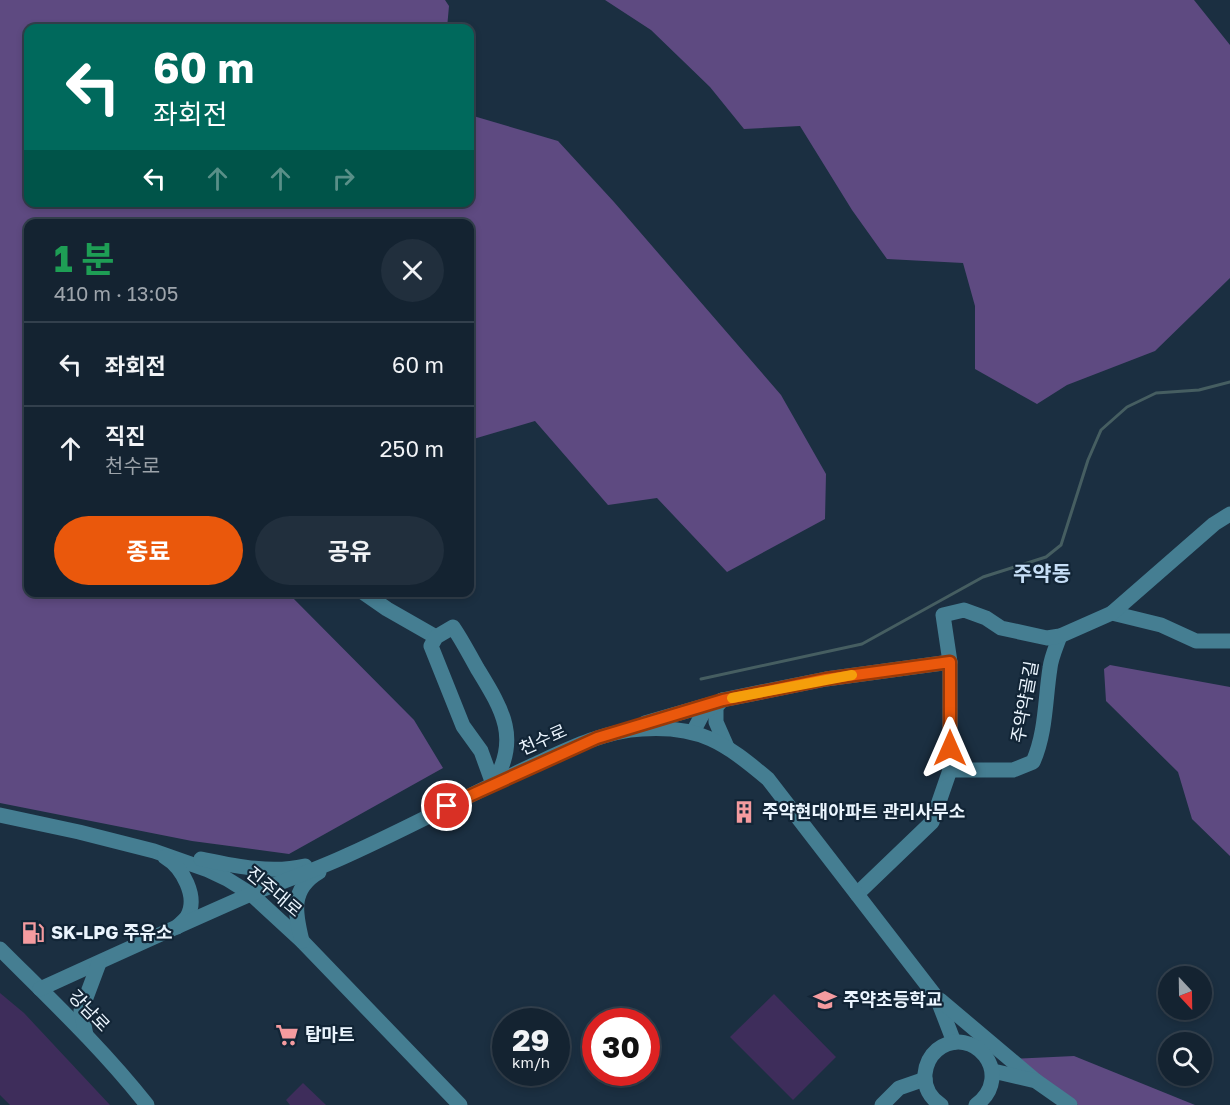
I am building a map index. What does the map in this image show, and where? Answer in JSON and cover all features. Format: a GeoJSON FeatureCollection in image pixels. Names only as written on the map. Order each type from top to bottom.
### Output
{"type":"FeatureCollection","features":[{"type":"Feature","properties":{"kind":"street","name":"주약약골길"},"geometry":{"type":"LineString","coordinates":[[857,894],[932,822],[950,770],[950,662],[943,615],[964,610],[986,618],[1001,628],[1047,638],[1060,636],[1112,613],[1214,524],[1230,514]]}},
{"type":"Feature","properties":{"kind":"street"},"geometry":{"type":"LineString","coordinates":[[370,597],[436,637]]}},
{"type":"Feature","properties":{"kind":"street"},"geometry":{"type":"LineString","coordinates":[[1112,613],[1161,625],[1196,641],[1230,641]]}},
{"type":"Feature","properties":{"kind":"street"},"geometry":{"type":"LineString","coordinates":[[453,627],[504,717],[507,734],[503,767],[493,784],[481,751],[463,726],[431,646],[436,637],[453,627]]}},
{"type":"Feature","properties":{"kind":"street","name":"주약약골길"},"geometry":{"type":"LineString","coordinates":[[950,770],[1013,770],[1033,762],[1039,748],[1050,666],[1060,636]]}},
{"type":"Feature","properties":{"kind":"street"},"geometry":{"type":"LineString","coordinates":[[583,743],[611,732],[723,700],[826,679],[950,662]]}},
{"type":"Feature","properties":{"kind":"street"},"geometry":{"type":"LineString","coordinates":[[693,732],[703,713],[723,700]]}},
{"type":"Feature","properties":{"kind":"street"},"geometry":{"type":"LineString","coordinates":[[723,700],[716,707],[716,722],[727,747]]}},
{"type":"Feature","properties":{"kind":"street","name":"천수로"},"geometry":{"type":"LineString","coordinates":[[40,989],[251,894],[347,856],[493,784],[583,743],[639,729],[675,729],[693,732],[727,747],[768,779],[937,998],[954,1042]]}},
{"type":"Feature","properties":{"kind":"street","name":"진주대로"},"geometry":{"type":"LineString","coordinates":[[0,815],[154,851],[208,870],[251,894],[302,941],[460,1105]]}},
{"type":"Feature","properties":{"kind":"street"},"geometry":{"type":"LineString","coordinates":[[154,851],[225,864],[277,870],[347,856]]}},
{"type":"Feature","properties":{"kind":"street"},"geometry":{"type":"LineString","coordinates":[[154,851],[171,861],[181,872],[188,885],[189,910],[186,918],[175,929]]}},
{"type":"Feature","properties":{"kind":"street"},"geometry":{"type":"LineString","coordinates":[[302,941],[296,905],[300,891],[308,879],[347,856]]}},
{"type":"Feature","properties":{"kind":"street","name":"강남로"},"geometry":{"type":"LineString","coordinates":[[0,948],[86,1035],[147,1105]]}},
{"type":"Feature","properties":{"kind":"street"},"geometry":{"type":"LineString","coordinates":[[86,1035],[81,1011],[99,963]]}},
{"type":"Feature","properties":{"kind":"street"},"geometry":{"type":"LineString","coordinates":[[937,998],[1036,1081],[1070,1105]]}},
{"type":"Feature","properties":{"kind":"street"},"geometry":{"type":"LineString","coordinates":[[941,1105],[931,1097],[925,1079],[925,1069],[935,1052],[954,1042],[975,1046],[989,1061],[993,1071],[989,1092],[976,1105]]}},
{"type":"Feature","properties":{"kind":"street"},"geometry":{"type":"LineString","coordinates":[[993,1071],[1036,1081]]}},
{"type":"Feature","properties":{"kind":"street"},"geometry":{"type":"LineString","coordinates":[[882,1105],[899,1088],[925,1079]]}},
{"type":"Feature","properties":{"kind":"shaded area"},"geometry":{"type":"Polygon","coordinates":[[[0,0],[445,0],[449,6],[447,24],[24,24],[24,207],[474,207],[474,116],[558,141],[614,202],[781,395],[826,474],[825,519],[727,572],[657,498],[608,505],[535,421],[474,439],[474,219],[24,219],[24,597],[292,597],[414,720],[443,768],[289,854],[192,841],[0,803],[0,0]]]}},
{"type":"Feature","properties":{"kind":"shaded area"},"geometry":{"type":"Polygon","coordinates":[[[605,0],[1194,0],[1230,45],[1230,278],[1155,351],[1067,385],[1037,404],[975,369],[975,306],[963,263],[887,259],[852,210],[800,126],[744,129],[710,87],[651,30],[605,0]]]}},
{"type":"Feature","properties":{"kind":"shaded area"},"geometry":{"type":"Polygon","coordinates":[[[1110,665],[1230,687],[1230,856],[1192,819],[1178,772],[1106,701],[1104,669],[1110,665]]]}},
{"type":"Feature","properties":{"kind":"shaded area"},"geometry":{"type":"Polygon","coordinates":[[[0,993],[24,1013],[110,1105],[10,1105],[0,1095],[0,993]]]}},
{"type":"Feature","properties":{"kind":"shaded area"},"geometry":{"type":"Polygon","coordinates":[[[774,994],[836,1057],[793,1100],[730,1037],[774,994]]]}},
{"type":"Feature","properties":{"kind":"shaded area"},"geometry":{"type":"Polygon","coordinates":[[[1074,1056],[1195,1105],[1078,1105],[1012,1059],[1074,1056]]]}},
{"type":"Feature","properties":{"kind":"shaded area"},"geometry":{"type":"Polygon","coordinates":[[[303,1083],[326,1105],[290,1105],[286,1100],[303,1083]]]}},
{"type":"Feature","properties":{"kind":"waterway"},"geometry":{"type":"LineString","coordinates":[[701,679],[862,644],[983,577],[1046,557],[1061,545],[1088,460],[1101,430],[1127,407],[1156,393],[1199,390],[1230,382]]}},
{"type":"Feature","properties":{"kind":"slow traffic"},"geometry":{"type":"LineString","coordinates":[[732,698],[852,675]]}},
{"type":"Feature","properties":{"kind":"place","name":"주약현대아파트 관리사무소"},"geometry":{"type":"Point","coordinates":[744,812]}},
{"type":"Feature","properties":{"kind":"place","name":"SK-LPG 주유소"},"geometry":{"type":"Point","coordinates":[33,933]}},
{"type":"Feature","properties":{"kind":"place","name":"주약초등학교"},"geometry":{"type":"Point","coordinates":[825,1000]}},
{"type":"Feature","properties":{"kind":"place","name":"탑마트"},"geometry":{"type":"Point","coordinates":[287,1035]}},
{"type":"Feature","properties":{"kind":"district","name":"주약동"},"geometry":{"type":"Point","coordinates":[1042,574]}},
{"type":"Feature","properties":{"kind":"route"},"geometry":{"type":"LineString","coordinates":[[447,806],[611,732],[723,700],[768,690],[826,679],[950,662],[950,748]]}}]}
